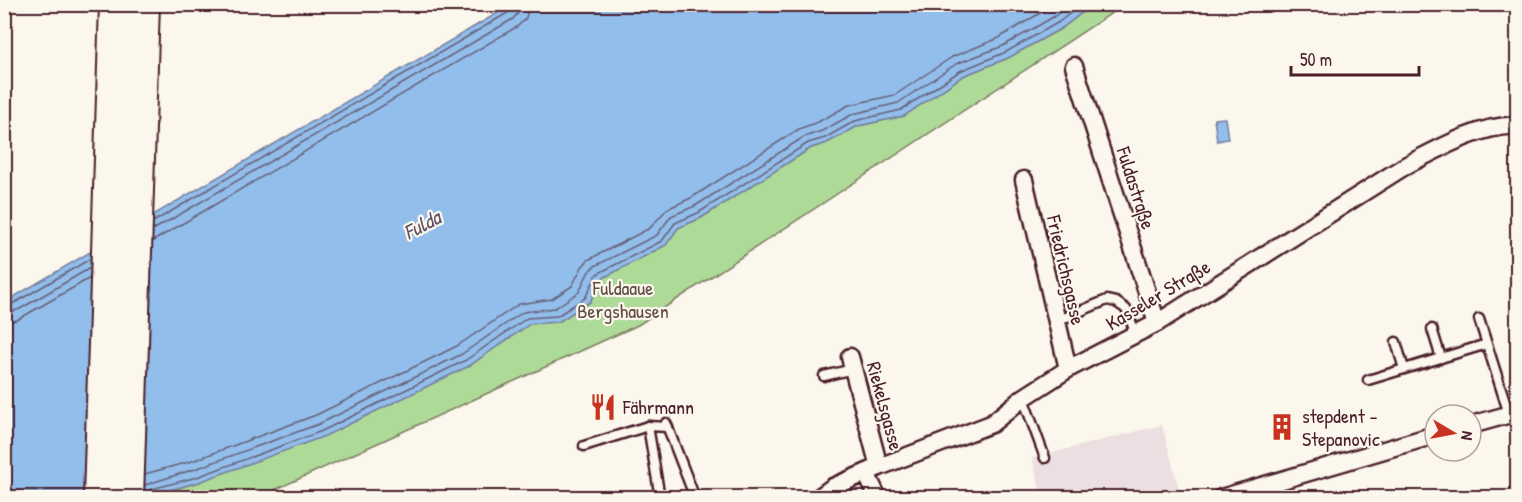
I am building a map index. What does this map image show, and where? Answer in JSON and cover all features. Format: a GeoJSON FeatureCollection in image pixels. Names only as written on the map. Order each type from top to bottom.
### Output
{"type":"FeatureCollection","features":[{"type":"Feature","properties":{"kind":"highway"},"geometry":{"type":"LineString","coordinates":[[99,498],[115,4]]}},
{"type":"Feature","properties":{"kind":"highway"},"geometry":{"type":"LineString","coordinates":[[128,498],[144,4]]}},
{"type":"Feature","properties":{"kind":"street","name":"Fuldastraße"},"geometry":{"type":"LineString","coordinates":[[1074,66],[1157,323]]}},
{"type":"Feature","properties":{"kind":"street","name":"Kasseler Straße"},"geometry":{"type":"LineString","coordinates":[[818,498],[833,487],[872,470],[987,426],[1023,398],[1068,369],[1157,323],[1406,166],[1446,146],[1484,131],[1509,125],[1518,126]]}},
{"type":"Feature","properties":{"kind":"street","name":"Friedrichsgasse"},"geometry":{"type":"LineString","coordinates":[[1024,180],[1068,369]]}},
{"type":"Feature","properties":{"kind":"street","name":"Riekelsgasse"},"geometry":{"type":"LineString","coordinates":[[851,363],[878,498]]}},
{"type":"Feature","properties":{"kind":"street"},"geometry":{"type":"LineString","coordinates":[[1483,422],[1513,413]]}},
{"type":"Feature","properties":{"kind":"street"},"geometry":{"type":"LineString","coordinates":[[1221,498],[1423,439]]}},
{"type":"Feature","properties":{"kind":"lane"},"geometry":{"type":"LineString","coordinates":[[1057,321],[1107,300],[1116,302],[1126,309],[1136,335]]}},
{"type":"Feature","properties":{"kind":"lane"},"geometry":{"type":"LineString","coordinates":[[1479,319],[1513,413]]}},
{"type":"Feature","properties":{"kind":"lane"},"geometry":{"type":"LineString","coordinates":[[1432,329],[1441,358]]}},
{"type":"Feature","properties":{"kind":"lane"},"geometry":{"type":"LineString","coordinates":[[1396,342],[1404,369]]}},
{"type":"Feature","properties":{"kind":"lane"},"geometry":{"type":"LineString","coordinates":[[1368,380],[1487,344]]}},
{"type":"Feature","properties":{"kind":"lane"},"geometry":{"type":"LineString","coordinates":[[824,376],[851,363]]}},
{"type":"Feature","properties":{"kind":"lane"},"geometry":{"type":"LineString","coordinates":[[1023,398],[1045,458]]}},
{"type":"Feature","properties":{"kind":"lane"},"geometry":{"type":"LineString","coordinates":[[584,446],[648,426],[667,425],[694,498]]}},
{"type":"Feature","properties":{"kind":"lane"},"geometry":{"type":"LineString","coordinates":[[648,426],[660,498]]}},
{"type":"Feature","properties":{"kind":"shaded area"},"geometry":{"type":"Polygon","coordinates":[[[1162,425],[1181,497],[1042,497],[1032,458],[1162,425]]]}},
{"type":"Feature","properties":{"kind":"green space","name":"Fuldaaue Bergshausen"},"geometry":{"type":"Polygon","coordinates":[[[1092,5],[1124,5],[638,325],[259,497],[144,498],[199,482],[469,366],[530,323],[558,322],[590,302],[601,279],[666,245],[678,228],[701,218],[811,148],[827,143],[858,126],[904,116],[963,76],[1008,58],[1062,28],[1092,5]]]}},
{"type":"Feature","properties":{"kind":"water","name":"Fulda"},"geometry":{"type":"Polygon","coordinates":[[[511,5],[1092,5],[1062,28],[1008,58],[963,76],[904,116],[858,126],[827,143],[811,148],[701,218],[678,228],[666,245],[601,279],[590,302],[558,322],[530,324],[469,366],[325,436],[199,482],[144,497],[5,498],[5,302],[511,5]]]}},
{"type":"Feature","properties":{"kind":"water"},"geometry":{"type":"Polygon","coordinates":[[[1225,118],[1228,139],[1217,141],[1214,119],[1225,118]]]}},
{"type":"Feature","properties":{"kind":"place","name":"Fährmann"},"geometry":{"type":"Point","coordinates":[603,407]}},
{"type":"Feature","properties":{"kind":"place","name":"stepdent - Stepanovic"},"geometry":{"type":"Point","coordinates":[1282,427]}}]}
